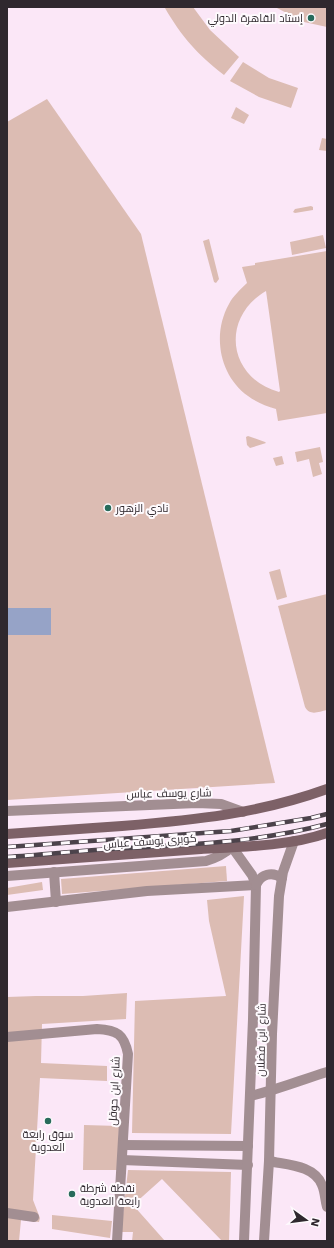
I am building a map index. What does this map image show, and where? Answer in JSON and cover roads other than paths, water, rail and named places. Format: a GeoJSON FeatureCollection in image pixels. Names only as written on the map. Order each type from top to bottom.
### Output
{"type":"FeatureCollection","features":[{"type":"Feature","properties":{"kind":"main road"},"geometry":{"type":"LineString","coordinates":[[243,812],[298,799],[327,788]]}},
{"type":"Feature","properties":{"kind":"main road","name":"كوبرى يوسف عباس"},"geometry":{"type":"LineString","coordinates":[[7,834],[184,821],[243,812]]}},
{"type":"Feature","properties":{"kind":"main road"},"geometry":{"type":"LineString","coordinates":[[294,841],[327,833]]}},
{"type":"Feature","properties":{"kind":"main road","name":"كوبرى يوسف عباس"},"geometry":{"type":"LineString","coordinates":[[7,863],[232,847],[294,841]]}},
{"type":"Feature","properties":{"kind":"street","name":"شارع يوسف عباس"},"geometry":{"type":"LineString","coordinates":[[7,810],[197,803],[221,804],[243,812]]}},
{"type":"Feature","properties":{"kind":"street","name":"شارع ابن فضلان"},"geometry":{"type":"LineString","coordinates":[[264,1241],[269,1162],[275,969],[279,896],[282,878],[294,841]]}},
{"type":"Feature","properties":{"kind":"street","name":"شارع ابن فضلان"},"geometry":{"type":"LineString","coordinates":[[232,847],[252,875],[256,885],[248,1165],[244,1241]]}},
{"type":"Feature","properties":{"kind":"street"},"geometry":{"type":"LineString","coordinates":[[7,876],[206,861],[224,854],[232,847]]}},
{"type":"Feature","properties":{"kind":"street"},"geometry":{"type":"LineString","coordinates":[[54,872],[56,902]]}},
{"type":"Feature","properties":{"kind":"street"},"geometry":{"type":"LineString","coordinates":[[7,907],[147,891],[256,885],[260,878],[267,874],[275,874],[282,878]]}},
{"type":"Feature","properties":{"kind":"street","name":"شارع ابن حوقل"},"geometry":{"type":"LineString","coordinates":[[7,1037],[97,1029],[108,1029],[117,1032],[122,1037],[128,1054],[118,1241]]}},
{"type":"Feature","properties":{"kind":"street"},"geometry":{"type":"LineString","coordinates":[[250,1096],[272,1091],[327,1072]]}},
{"type":"Feature","properties":{"kind":"street"},"geometry":{"type":"LineString","coordinates":[[123,1145],[248,1146]]}},
{"type":"Feature","properties":{"kind":"street"},"geometry":{"type":"LineString","coordinates":[[122,1160],[248,1165]]}},
{"type":"Feature","properties":{"kind":"street"},"geometry":{"type":"LineString","coordinates":[[269,1162],[301,1167],[309,1171],[322,1184],[327,1207]]}},
{"type":"Feature","properties":{"kind":"street"},"geometry":{"type":"LineString","coordinates":[[7,1213],[34,1217]]}},
{"type":"Feature","properties":{"kind":"water"},"geometry":{"type":"Polygon","coordinates":[[[7,608],[51,608],[51,635],[7,635],[7,608]]]}},
{"type":"Feature","properties":{"kind":"railway"},"geometry":{"type":"LineString","coordinates":[[7,847],[231,831],[327,814]]}},
{"type":"Feature","properties":{"kind":"railway"},"geometry":{"type":"LineString","coordinates":[[7,857],[219,842],[273,835],[327,824]]}},
{"type":"Feature","properties":{"kind":"place","name":"إستاد القاهرة الدولي"},"geometry":{"type":"Point","coordinates":[311,18]}},
{"type":"Feature","properties":{"kind":"place","name":"نادي الزهور"},"geometry":{"type":"Point","coordinates":[108,508]}},
{"type":"Feature","properties":{"kind":"place","name":"سوق رابعة العدوية"},"geometry":{"type":"Point","coordinates":[48,1121]}},
{"type":"Feature","properties":{"kind":"place","name":"نقطة شرطة رابعة العدوية"},"geometry":{"type":"Point","coordinates":[72,1194]}}]}
